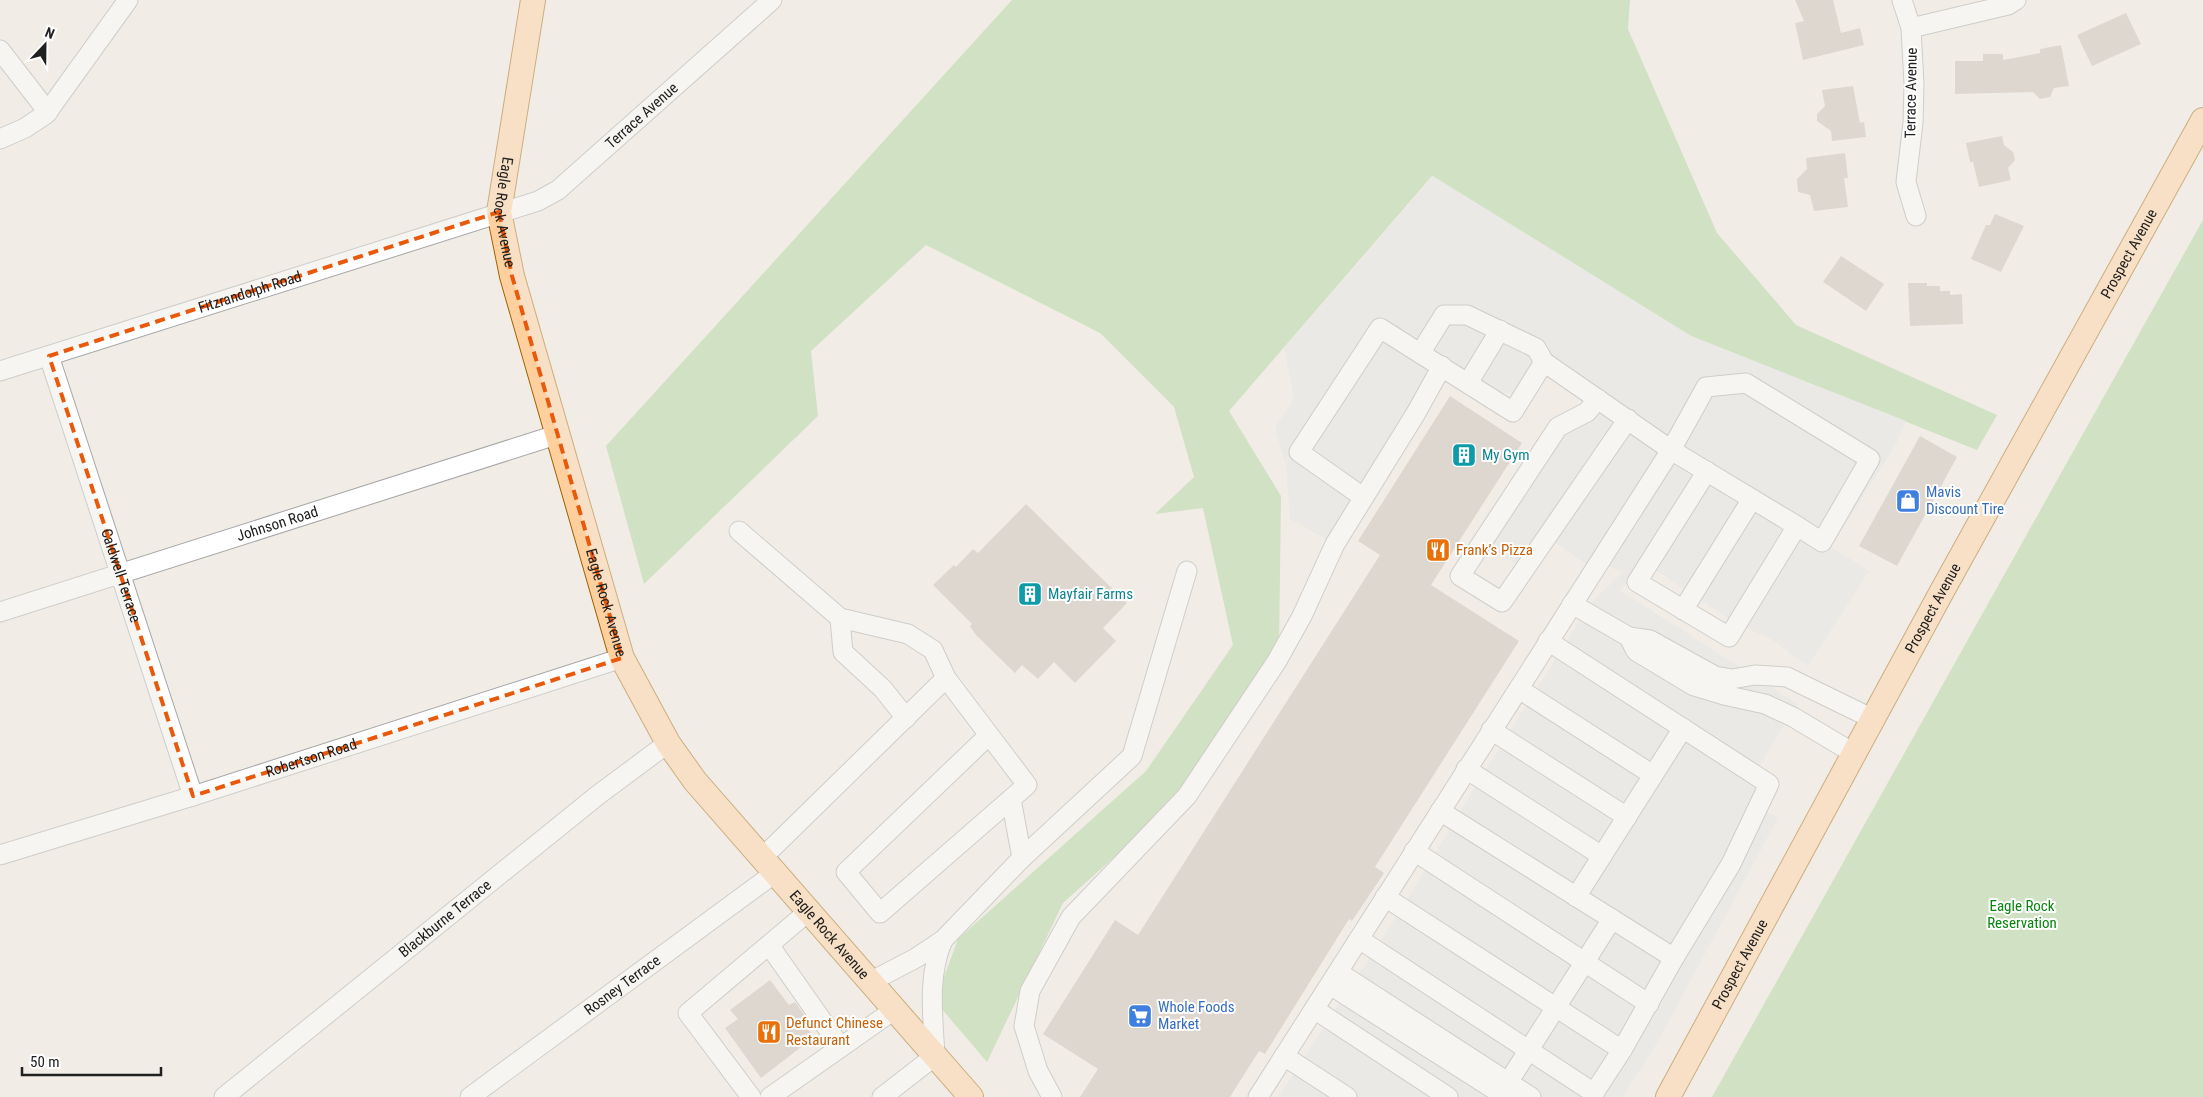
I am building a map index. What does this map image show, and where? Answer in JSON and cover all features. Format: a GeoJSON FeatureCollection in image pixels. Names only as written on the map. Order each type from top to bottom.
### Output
{"type":"FeatureCollection","features":[{"type":"Feature","properties":{"kind":"main road","name":"Eagle Rock Avenue"},"geometry":{"type":"LineString","coordinates":[[534,0],[500,212],[512,276],[556,435],[622,658],[668,743],[696,781],[970,1097]]}},
{"type":"Feature","properties":{"kind":"main road","name":"Prospect Avenue"},"geometry":{"type":"LineString","coordinates":[[1668,1097],[1873,719],[2203,120]]}},
{"type":"Feature","properties":{"kind":"street"},"geometry":{"type":"LineString","coordinates":[[0,139],[26,128],[48,112],[128,0]]}},
{"type":"Feature","properties":{"kind":"street","name":"Terrace Avenue"},"geometry":{"type":"LineString","coordinates":[[500,212],[538,201],[558,190],[772,0]]}},
{"type":"Feature","properties":{"kind":"street","name":"Terrace Avenue"},"geometry":{"type":"LineString","coordinates":[[1902,0],[1911,28],[1913,123],[1906,182],[1916,216]]}},
{"type":"Feature","properties":{"kind":"street"},"geometry":{"type":"LineString","coordinates":[[1911,28],[2008,5],[2016,0]]}},
{"type":"Feature","properties":{"kind":"street"},"geometry":{"type":"LineString","coordinates":[[0,50],[48,112]]}},
{"type":"Feature","properties":{"kind":"street","name":"Fitzrandolph Road"},"geometry":{"type":"LineString","coordinates":[[0,371],[500,212]]}},
{"type":"Feature","properties":{"kind":"street"},"geometry":{"type":"LineString","coordinates":[[1258,1097],[1671,450],[1706,387],[1746,383],[1870,459],[1822,542],[1671,450],[1628,418],[1544,362],[1536,348],[1500,330],[1467,315],[1444,315],[1421,352]]}},
{"type":"Feature","properties":{"kind":"street"},"geometry":{"type":"LineString","coordinates":[[1363,497],[1299,452],[1380,328],[1514,412],[1544,362]]}},
{"type":"Feature","properties":{"kind":"street"},"geometry":{"type":"LineString","coordinates":[[1468,383],[1500,330]]}},
{"type":"Feature","properties":{"kind":"street","name":"Caldwell Terrace"},"geometry":{"type":"LineString","coordinates":[[49,356],[193,796]]}},
{"type":"Feature","properties":{"kind":"street"},"geometry":{"type":"LineString","coordinates":[[1052,1097],[1038,1071],[1024,1026],[1030,991],[1071,917],[1187,796],[1278,661],[1302,616],[1335,544],[1442,366]]}},
{"type":"Feature","properties":{"kind":"street"},"geometry":{"type":"LineString","coordinates":[[1598,399],[1587,412],[1558,427],[1460,576],[1502,602],[1628,418]]}},
{"type":"Feature","properties":{"kind":"street","name":"Johnson Road"},"geometry":{"type":"LineString","coordinates":[[0,612],[556,435]]}},
{"type":"Feature","properties":{"kind":"street"},"geometry":{"type":"LineString","coordinates":[[1707,471],[1637,582],[1682,610],[1729,637],[1797,526]]}},
{"type":"Feature","properties":{"kind":"street"},"geometry":{"type":"LineString","coordinates":[[1682,610],[1752,499]]}},
{"type":"Feature","properties":{"kind":"street"},"geometry":{"type":"LineString","coordinates":[[739,531],[840,618],[908,634],[933,650],[946,678],[989,734],[1026,785],[880,913],[846,872],[989,734]]}},
{"type":"Feature","properties":{"kind":"street"},"geometry":{"type":"LineString","coordinates":[[870,982],[916,958],[943,940],[1022,858],[1132,756],[1187,571]]}},
{"type":"Feature","properties":{"kind":"street"},"geometry":{"type":"LineString","coordinates":[[1572,604],[1629,637],[1650,640],[1715,676],[1732,679],[1755,675],[1787,677],[1873,719]]}},
{"type":"Feature","properties":{"kind":"street"},"geometry":{"type":"LineString","coordinates":[[840,618],[843,652],[883,689],[906,718]]}},
{"type":"Feature","properties":{"kind":"street"},"geometry":{"type":"LineString","coordinates":[[1629,637],[1636,651],[1694,686],[1765,704],[1793,716],[1855,754]]}},
{"type":"Feature","properties":{"kind":"street"},"geometry":{"type":"LineString","coordinates":[[1359,939],[1594,1093],[1622,1050],[1650,1004],[1674,958],[1731,864],[1769,784],[1548,641]]}},
{"type":"Feature","properties":{"kind":"street","name":"Robertson Road"},"geometry":{"type":"LineString","coordinates":[[0,855],[193,796],[622,658]]}},
{"type":"Feature","properties":{"kind":"street","name":"Rosney Terrace"},"geometry":{"type":"LineString","coordinates":[[470,1097],[768,865],[946,678]]}},
{"type":"Feature","properties":{"kind":"street"},"geometry":{"type":"LineString","coordinates":[[1518,688],[1653,775]]}},
{"type":"Feature","properties":{"kind":"street"},"geometry":{"type":"LineString","coordinates":[[1576,897],[1683,728]]}},
{"type":"Feature","properties":{"kind":"street"},"geometry":{"type":"LineString","coordinates":[[1491,730],[1627,817]]}},
{"type":"Feature","properties":{"kind":"street","name":"Blackburne Terrace"},"geometry":{"type":"LineString","coordinates":[[224,1097],[598,795],[668,743]]}},
{"type":"Feature","properties":{"kind":"street"},"geometry":{"type":"LineString","coordinates":[[1466,769],[1602,856]]}},
{"type":"Feature","properties":{"kind":"street"},"geometry":{"type":"LineString","coordinates":[[1011,798],[1022,858]]}},
{"type":"Feature","properties":{"kind":"street"},"geometry":{"type":"LineString","coordinates":[[1440,811],[1674,958]]}},
{"type":"Feature","properties":{"kind":"street"},"geometry":{"type":"LineString","coordinates":[[1414,852],[1650,1004]]}},
{"type":"Feature","properties":{"kind":"street"},"geometry":{"type":"LineString","coordinates":[[1385,897],[1557,1006],[1622,1050]]}},
{"type":"Feature","properties":{"kind":"street"},"geometry":{"type":"LineString","coordinates":[[751,1097],[688,1012],[810,911]]}},
{"type":"Feature","properties":{"kind":"street"},"geometry":{"type":"LineString","coordinates":[[1507,1089],[1529,1050],[1612,919]]}},
{"type":"Feature","properties":{"kind":"street"},"geometry":{"type":"LineString","coordinates":[[882,1097],[935,1056],[933,977],[935,957],[943,940]]}},
{"type":"Feature","properties":{"kind":"street"},"geometry":{"type":"LineString","coordinates":[[769,945],[840,1046]]}},
{"type":"Feature","properties":{"kind":"street"},"geometry":{"type":"LineString","coordinates":[[1334,978],[1507,1089],[1531,1097]]}},
{"type":"Feature","properties":{"kind":"street"},"geometry":{"type":"LineString","coordinates":[[1314,1009],[1448,1097]]}},
{"type":"Feature","properties":{"kind":"street"},"geometry":{"type":"LineString","coordinates":[[770,1097],[840,1046],[894,1010]]}},
{"type":"Feature","properties":{"kind":"street"},"geometry":{"type":"LineString","coordinates":[[1284,1056],[1347,1097]]}},
{"type":"Feature","properties":{"kind":"highlighted area"},"geometry":{"type":"Polygon","coordinates":[[[499,212],[512,276],[622,658],[193,796],[49,356],[499,212]]]}},
{"type":"Feature","properties":{"kind":"green space"},"geometry":{"type":"Polygon","coordinates":[[[1012,0],[1630,0],[1628,29],[1717,233],[1796,325],[1997,415],[1977,450],[1691,336],[1432,176],[1229,411],[1281,496],[1279,651],[1191,788],[1063,903],[987,1062],[935,1001],[958,939],[1146,771],[1233,645],[1203,508],[1155,514],[1194,477],[1174,407],[1100,333],[926,245],[811,351],[818,416],[644,584],[606,446],[1012,0]]]}},
{"type":"Feature","properties":{"kind":"green space","name":"Eagle Rock Reservation"},"geometry":{"type":"Polygon","coordinates":[[[2203,220],[2203,1097],[1712,1097],[2140,332],[2203,220]]]}},
{"type":"Feature","properties":{"kind":"shaded area"},"geometry":{"type":"Polygon","coordinates":[[[1433,176],[1691,336],[1906,421],[1896,444],[1831,547],[1869,571],[1808,666],[1774,641],[1727,618],[1644,562],[1633,578],[1620,590],[1797,704],[1755,773],[1763,777],[1748,802],[1778,818],[1652,1052],[1622,1097],[1278,1097],[1402,908],[1482,775],[1591,603],[1622,573],[1607,565],[1597,572],[1547,537],[1524,570],[1483,542],[1558,427],[1598,400],[1545,362],[1524,397],[1466,383],[1448,371],[1335,544],[1290,519],[1286,466],[1275,427],[1294,399],[1284,348],[1433,176]]]}},
{"type":"Feature","properties":{"kind":"building"},"geometry":{"type":"Polygon","coordinates":[[[1795,0],[1833,0],[1841,33],[1860,28],[1864,45],[1803,60],[1795,23],[1804,21],[1795,0]]]}},
{"type":"Feature","properties":{"kind":"building"},"geometry":{"type":"Polygon","coordinates":[[[2126,13],[2141,44],[2092,66],[2077,35],[2126,13]]]}},
{"type":"Feature","properties":{"kind":"building"},"geometry":{"type":"Polygon","coordinates":[[[2061,45],[2069,86],[2054,88],[2050,97],[2040,99],[2033,92],[1955,94],[1955,61],[1983,61],[1983,54],[2003,54],[2003,60],[2040,53],[2040,49],[2061,45]]]}},
{"type":"Feature","properties":{"kind":"building"},"geometry":{"type":"Polygon","coordinates":[[[1853,86],[1860,123],[1864,122],[1866,137],[1832,141],[1831,131],[1817,121],[1817,114],[1825,106],[1822,90],[1853,86]]]}},
{"type":"Feature","properties":{"kind":"building"},"geometry":{"type":"Polygon","coordinates":[[[2002,136],[2004,145],[2013,152],[2015,160],[2008,168],[2011,180],[1979,187],[1973,162],[1970,162],[1966,143],[2002,136]]]}},
{"type":"Feature","properties":{"kind":"building"},"geometry":{"type":"Polygon","coordinates":[[[1845,153],[1848,178],[1844,178],[1848,207],[1814,211],[1810,195],[1798,192],[1797,179],[1807,169],[1806,158],[1845,153]]]}},
{"type":"Feature","properties":{"kind":"building"},"geometry":{"type":"Polygon","coordinates":[[[1995,214],[2024,226],[2001,272],[1971,259],[1986,225],[1990,225],[1995,214]]]}},
{"type":"Feature","properties":{"kind":"building"},"geometry":{"type":"Polygon","coordinates":[[[1841,256],[1884,284],[1866,311],[1823,282],[1841,256]]]}},
{"type":"Feature","properties":{"kind":"building"},"geometry":{"type":"Polygon","coordinates":[[[1908,283],[1927,283],[1927,286],[1940,286],[1940,291],[1950,291],[1950,295],[1962,294],[1963,324],[1910,326],[1908,283]]]}},
{"type":"Feature","properties":{"kind":"building"},"geometry":{"type":"Polygon","coordinates":[[[1450,396],[1522,443],[1431,585],[1519,641],[1375,867],[1384,873],[1352,921],[1349,919],[1265,1054],[1259,1051],[1230,1097],[1080,1097],[1098,1069],[1043,1034],[1115,920],[1138,935],[1380,555],[1358,541],[1450,396]]]}},
{"type":"Feature","properties":{"kind":"building","name":"Mavis Discount Tire"},"geometry":{"type":"Polygon","coordinates":[[[1920,436],[1957,457],[1897,566],[1859,546],[1920,436]]]}},
{"type":"Feature","properties":{"kind":"building","name":"Mayfair Farms"},"geometry":{"type":"Polygon","coordinates":[[[1026,504],[1127,603],[1103,628],[1116,641],[1075,683],[1054,662],[1038,679],[1022,665],[1015,673],[976,635],[970,626],[972,624],[933,585],[954,565],[956,567],[973,549],[978,553],[1026,504]]]}},
{"type":"Feature","properties":{"kind":"building","name":"Defunct Chinese Restaurant"},"geometry":{"type":"Polygon","coordinates":[[[770,980],[789,1005],[795,1002],[807,1019],[803,1023],[814,1037],[761,1078],[725,1028],[738,1019],[730,1010],[770,980]]]}},
{"type":"Feature","properties":{"kind":"place","name":"My Gym"},"geometry":{"type":"Point","coordinates":[1464,455]}},
{"type":"Feature","properties":{"kind":"place","name":"Mavis Discount Tire"},"geometry":{"type":"Point","coordinates":[1908,501]}},
{"type":"Feature","properties":{"kind":"place","name":"Frank’s Pizza"},"geometry":{"type":"Point","coordinates":[1438,550]}},
{"type":"Feature","properties":{"kind":"place","name":"Mayfair Farms"},"geometry":{"type":"Point","coordinates":[1030,594]}},
{"type":"Feature","properties":{"kind":"place","name":"Whole Foods Market"},"geometry":{"type":"Point","coordinates":[1140,1016]}},
{"type":"Feature","properties":{"kind":"place","name":"Defunct Chinese Restaurant"},"geometry":{"type":"Point","coordinates":[769,1032]}}]}
